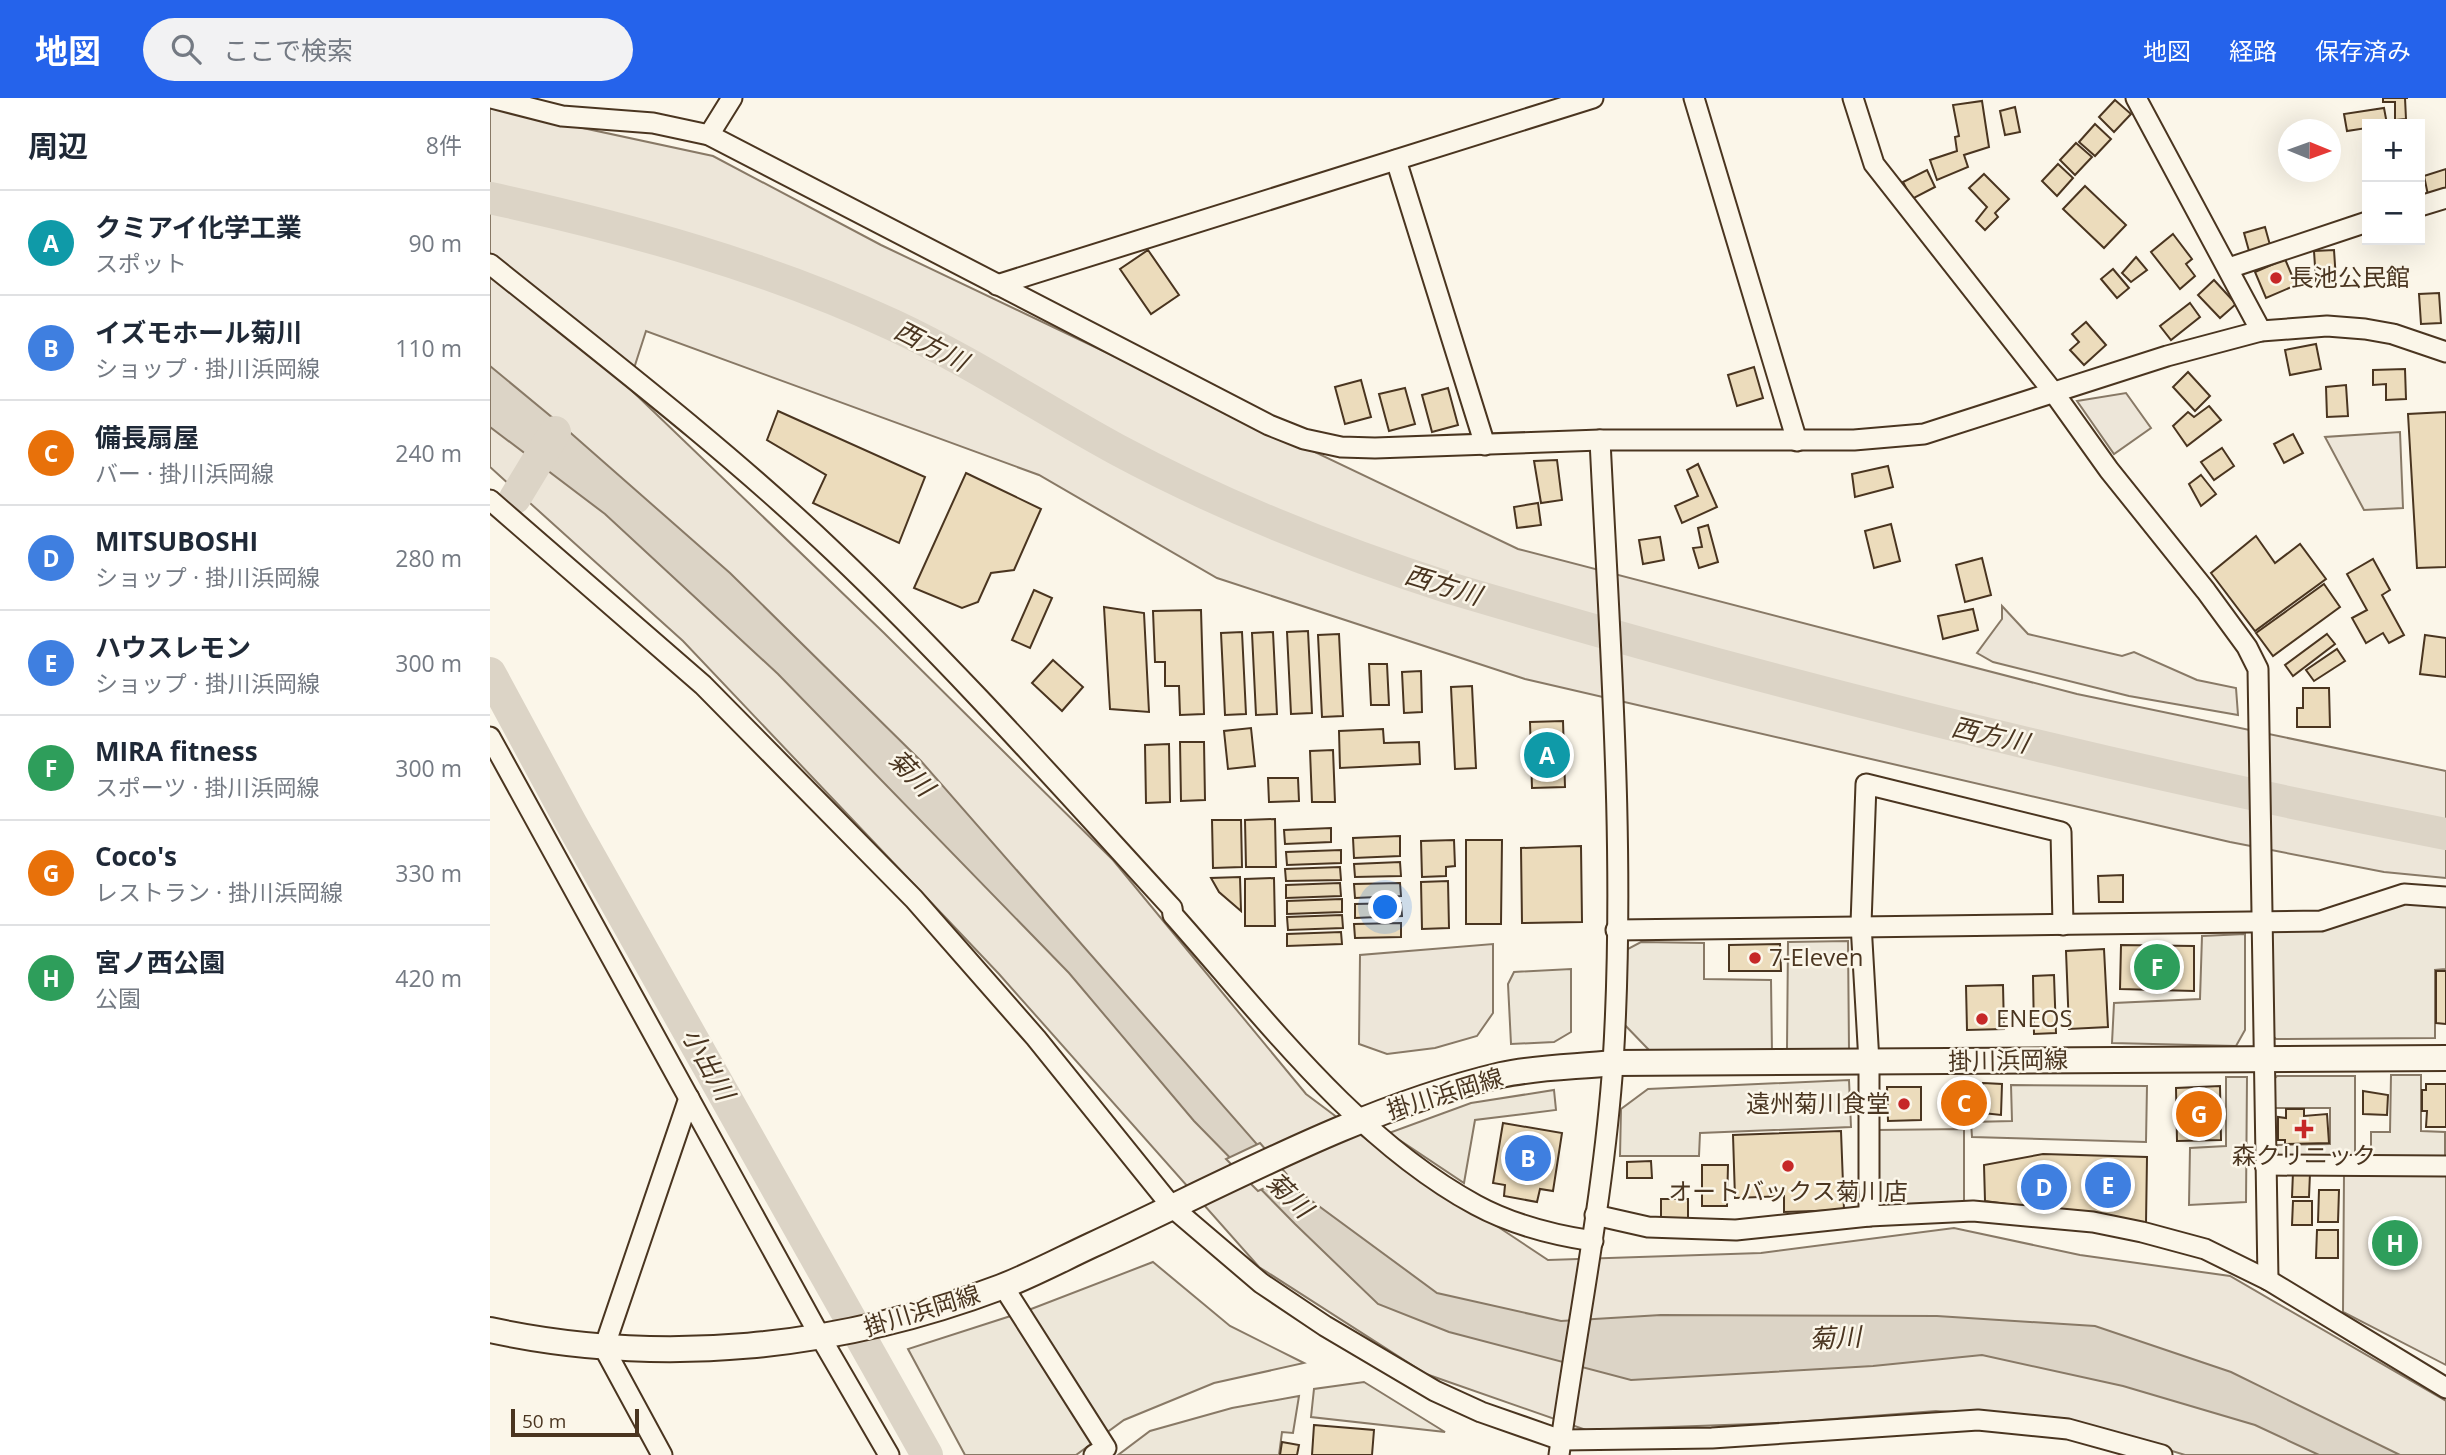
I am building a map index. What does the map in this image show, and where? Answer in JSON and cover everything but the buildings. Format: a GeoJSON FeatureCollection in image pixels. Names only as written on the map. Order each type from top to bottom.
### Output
{"type":"FeatureCollection","features":[{"type":"Feature","properties":{"kind":"main road","name":"掛川浜岡線"},"geometry":{"type":"LineString","coordinates":[[490,1330],[604,1348],[690,1349],[826,1337],[874,1328],[1003,1286],[1359,1122],[1436,1093],[1504,1074],[1613,1063],[2446,1058]]}},
{"type":"Feature","properties":{"kind":"street"},"geometry":{"type":"LineString","coordinates":[[491,98],[570,107],[709,135],[1269,425],[1304,439],[1341,447],[1404,449],[1600,440],[1854,440],[1924,435],[2167,356],[2261,331],[2327,326],[2365,329],[2393,334],[2446,352]]}},
{"type":"Feature","properties":{"kind":"street"},"geometry":{"type":"LineString","coordinates":[[709,135],[732,98]]}},
{"type":"Feature","properties":{"kind":"street"},"geometry":{"type":"LineString","coordinates":[[997,285],[1593,98]]}},
{"type":"Feature","properties":{"kind":"street"},"geometry":{"type":"LineString","coordinates":[[1695,98],[1797,441]]}},
{"type":"Feature","properties":{"kind":"street"},"geometry":{"type":"LineString","coordinates":[[1853,98],[1874,164],[2054,393],[2109,470],[2247,647],[2258,669],[2268,1279]]}},
{"type":"Feature","properties":{"kind":"street"},"geometry":{"type":"LineString","coordinates":[[2136,98],[2261,331]]}},
{"type":"Feature","properties":{"kind":"street"},"geometry":{"type":"LineString","coordinates":[[1396,160],[1485,445]]}},
{"type":"Feature","properties":{"kind":"street"},"geometry":{"type":"LineString","coordinates":[[2425,204],[2446,198]]}},
{"type":"Feature","properties":{"kind":"street"},"geometry":{"type":"LineString","coordinates":[[2229,268],[2362,224]]}},
{"type":"Feature","properties":{"kind":"street"},"geometry":{"type":"LineString","coordinates":[[490,264],[685,420],[832,550],[928,643],[1172,908],[1173,915],[1359,1122],[1427,1175],[1478,1206],[1591,1247]]}},
{"type":"Feature","properties":{"kind":"street"},"geometry":{"type":"LineString","coordinates":[[1561,1442],[1591,1247],[1613,1063],[1616,826],[1600,440]]}},
{"type":"Feature","properties":{"kind":"street"},"geometry":{"type":"LineString","coordinates":[[490,500],[704,685],[914,899],[1035,1038],[1173,1208],[1261,1283],[1325,1326],[1435,1391],[1481,1412],[1561,1442],[1712,1438],[1978,1420],[2068,1429],[2104,1436],[2162,1455]]}},
{"type":"Feature","properties":{"kind":"street"},"geometry":{"type":"LineString","coordinates":[[490,737],[689,1098],[826,1337],[889,1455]]}},
{"type":"Feature","properties":{"kind":"street"},"geometry":{"type":"LineString","coordinates":[[1869,1216],[1869,1062],[1861,925],[1866,783],[2061,832],[2063,925]]}},
{"type":"Feature","properties":{"kind":"street"},"geometry":{"type":"LineString","coordinates":[[1616,930],[2321,921],[2404,894],[2446,897]]}},
{"type":"Feature","properties":{"kind":"street"},"geometry":{"type":"LineString","coordinates":[[662,1455],[604,1348],[689,1098]]}},
{"type":"Feature","properties":{"kind":"street"},"geometry":{"type":"LineString","coordinates":[[2265,1165],[2446,1166]]}},
{"type":"Feature","properties":{"kind":"street"},"geometry":{"type":"LineString","coordinates":[[1595,1215],[1648,1227],[1736,1230],[1869,1216],[1973,1211],[2092,1222],[2142,1232],[2204,1249],[2268,1279],[2446,1388]]}},
{"type":"Feature","properties":{"kind":"street"},"geometry":{"type":"LineString","coordinates":[[1003,1286],[1106,1448],[1094,1455]]}},
{"type":"Feature","properties":{"kind":"street"},"geometry":{"type":"LineString","coordinates":[[1712,1438],[1727,1455]]}},
{"type":"Feature","properties":{"kind":"shaded area"},"geometry":{"type":"Polygon","coordinates":[[[490,108],[713,156],[881,245],[1518,549],[2077,694],[2446,771],[2446,878],[2384,872],[2230,842],[1525,679],[1217,578],[1039,475],[646,331],[628,387],[883,632],[1113,860],[1306,1094],[1370,1142],[1548,1260],[1761,1253],[1954,1228],[2080,1255],[2230,1276],[2446,1401],[2446,1455],[2185,1455],[2069,1419],[1936,1411],[1782,1423],[1586,1430],[1426,1374],[1259,1267],[999,974],[683,641],[490,467],[490,108]]]}},
{"type":"Feature","properties":{"kind":"shaded area"},"geometry":{"type":"Polygon","coordinates":[[[2126,393],[2151,428],[2114,454],[2077,401],[2126,393]]]}},
{"type":"Feature","properties":{"kind":"shaded area"},"geometry":{"type":"Polygon","coordinates":[[[2400,432],[2403,508],[2364,510],[2325,437],[2400,432]]]}},
{"type":"Feature","properties":{"kind":"shaded area"},"geometry":{"type":"Polygon","coordinates":[[[2002,606],[2028,634],[2122,656],[2134,652],[2197,680],[2236,688],[2238,715],[2129,696],[1993,662],[1977,653],[2002,619],[2002,606]]]}},
{"type":"Feature","properties":{"kind":"shaded area"},"geometry":{"type":"Polygon","coordinates":[[[2409,901],[2446,903],[2446,969],[2435,970],[2435,1038],[2276,1039],[2269,1033],[2269,934],[2276,928],[2409,901]]]}},
{"type":"Feature","properties":{"kind":"shaded area"},"geometry":{"type":"Polygon","coordinates":[[[2245,934],[2245,1030],[2236,1046],[2112,1043],[2114,1003],[2200,999],[2202,936],[2245,934]]]}},
{"type":"Feature","properties":{"kind":"shaded area"},"geometry":{"type":"Polygon","coordinates":[[[1848,941],[1849,1049],[1787,1049],[1788,942],[1848,941]]]}},
{"type":"Feature","properties":{"kind":"shaded area"},"geometry":{"type":"Polygon","coordinates":[[[1641,942],[1704,943],[1704,979],[1771,980],[1772,1053],[1649,1050],[1620,1020],[1622,952],[1641,942]]]}},
{"type":"Feature","properties":{"kind":"shaded area"},"geometry":{"type":"Polygon","coordinates":[[[1493,944],[1493,1013],[1477,1036],[1435,1048],[1387,1054],[1359,1044],[1360,955],[1493,944]]]}},
{"type":"Feature","properties":{"kind":"shaded area"},"geometry":{"type":"Polygon","coordinates":[[[1571,969],[1571,1032],[1554,1042],[1511,1044],[1508,984],[1514,972],[1571,969]]]}},
{"type":"Feature","properties":{"kind":"shaded area"},"geometry":{"type":"Polygon","coordinates":[[[2391,1075],[2421,1075],[2421,1131],[2445,1132],[2445,1159],[2371,1160],[2371,1132],[2390,1132],[2391,1075]]]}},
{"type":"Feature","properties":{"kind":"shaded area"},"geometry":{"type":"Polygon","coordinates":[[[2277,1076],[2355,1076],[2355,1160],[2278,1161],[2277,1145],[2330,1144],[2330,1108],[2270,1108],[2269,1084],[2277,1076]]]}},
{"type":"Feature","properties":{"kind":"shaded area"},"geometry":{"type":"Polygon","coordinates":[[[2226,1077],[2247,1077],[2246,1202],[2189,1205],[2190,1148],[2226,1146],[2226,1077]]]}},
{"type":"Feature","properties":{"kind":"shaded area"},"geometry":{"type":"Polygon","coordinates":[[[1849,1080],[1851,1127],[1700,1133],[1699,1156],[1620,1156],[1621,1109],[1648,1089],[1849,1080]]]}},
{"type":"Feature","properties":{"kind":"shaded area"},"geometry":{"type":"Polygon","coordinates":[[[2011,1085],[2147,1086],[2146,1142],[1972,1137],[1971,1122],[2012,1121],[2011,1085]]]}},
{"type":"Feature","properties":{"kind":"shaded area"},"geometry":{"type":"Polygon","coordinates":[[[1554,1090],[1556,1110],[1475,1120],[1464,1183],[1389,1133],[1471,1103],[1554,1090]]]}},
{"type":"Feature","properties":{"kind":"shaded area"},"geometry":{"type":"Polygon","coordinates":[[[1964,1129],[1964,1203],[1878,1205],[1876,1130],[1964,1129]]]}},
{"type":"Feature","properties":{"kind":"shaded area"},"geometry":{"type":"Polygon","coordinates":[[[2446,1173],[2446,1365],[2343,1312],[2344,1174],[2446,1173]]]}},
{"type":"Feature","properties":{"kind":"shaded area"},"geometry":{"type":"Polygon","coordinates":[[[1153,1262],[1230,1326],[1304,1363],[1214,1383],[1124,1420],[1076,1455],[965,1455],[908,1349],[1026,1311],[1153,1262]]]}},
{"type":"Feature","properties":{"kind":"shaded area"},"geometry":{"type":"Polygon","coordinates":[[[1364,1382],[1445,1432],[1311,1417],[1314,1389],[1364,1382]]]}},
{"type":"Feature","properties":{"kind":"shaded area"},"geometry":{"type":"Polygon","coordinates":[[[1299,1396],[1293,1433],[1282,1432],[1279,1455],[1118,1455],[1150,1431],[1232,1408],[1299,1396]]]}},
{"type":"Feature","properties":{"kind":"water","name":"菊川"},"geometry":{"type":"Polygon","coordinates":[[[490,366],[730,573],[921,761],[1297,1190],[1437,1293],[1561,1321],[1661,1315],[1937,1316],[2095,1326],[2231,1372],[2400,1455],[2319,1455],[2255,1425],[2123,1386],[1982,1355],[1873,1366],[1631,1380],[1449,1332],[1378,1304],[1194,1121],[1069,973],[778,674],[605,514],[490,427],[490,366]]]}},
{"type":"Feature","properties":{"kind":"pier"},"geometry":{"type":"Polygon","coordinates":[[[1260,1143],[1289,1177],[1258,1191],[1226,1159],[1260,1143]]]}},
{"type":"Feature","properties":{"kind":"waterway","name":"西方川"},"geometry":{"type":"LineString","coordinates":[[490,198],[644,236],[796,284],[893,325],[950,354],[1116,449],[1197,490],[1367,560],[1453,589],[1699,659],[1947,723],[2196,782],[2446,834]]}},
{"type":"Feature","properties":{"kind":"waterway","name":"小出川"},"geometry":{"type":"LineString","coordinates":[[515,498],[555,432]]}},
{"type":"Feature","properties":{"kind":"waterway","name":"小出川"},"geometry":{"type":"LineString","coordinates":[[490,673],[571,823],[927,1455]]}},
{"type":"Feature","properties":{"kind":"place","name":"長池公民館"},"geometry":{"type":"Point","coordinates":[2276,278]}},
{"type":"Feature","properties":{"kind":"place","name":"クミアイ化学工業"},"geometry":{"type":"Point","coordinates":[1547,755]}},
{"type":"Feature","properties":{"kind":"place","name":"7-Eleven"},"geometry":{"type":"Point","coordinates":[1755,958]}},
{"type":"Feature","properties":{"kind":"place","name":"MIRA fitness"},"geometry":{"type":"Point","coordinates":[2157,967]}},
{"type":"Feature","properties":{"kind":"place","name":"ENEOS"},"geometry":{"type":"Point","coordinates":[1982,1019]}},
{"type":"Feature","properties":{"kind":"place","name":"備長扇屋"},"geometry":{"type":"Point","coordinates":[1964,1103]}},
{"type":"Feature","properties":{"kind":"place","name":"遠州菊川食堂"},"geometry":{"type":"Point","coordinates":[1904,1104]}},
{"type":"Feature","properties":{"kind":"place","name":"Coco's"},"geometry":{"type":"Point","coordinates":[2199,1114]}},
{"type":"Feature","properties":{"kind":"place","name":"森クリニック"},"geometry":{"type":"Point","coordinates":[2304,1129]}},
{"type":"Feature","properties":{"kind":"place","name":"イズモホール菊川"},"geometry":{"type":"Point","coordinates":[1528,1158]}},
{"type":"Feature","properties":{"kind":"place","name":"オートバックス菊川店"},"geometry":{"type":"Point","coordinates":[1788,1166]}},
{"type":"Feature","properties":{"kind":"place","name":"ハウスレモン"},"geometry":{"type":"Point","coordinates":[2108,1185]}},
{"type":"Feature","properties":{"kind":"place","name":"MITSUBOSHI"},"geometry":{"type":"Point","coordinates":[2044,1187]}},
{"type":"Feature","properties":{"kind":"place","name":"宮ノ西公園"},"geometry":{"type":"Point","coordinates":[2395,1243]}}]}
